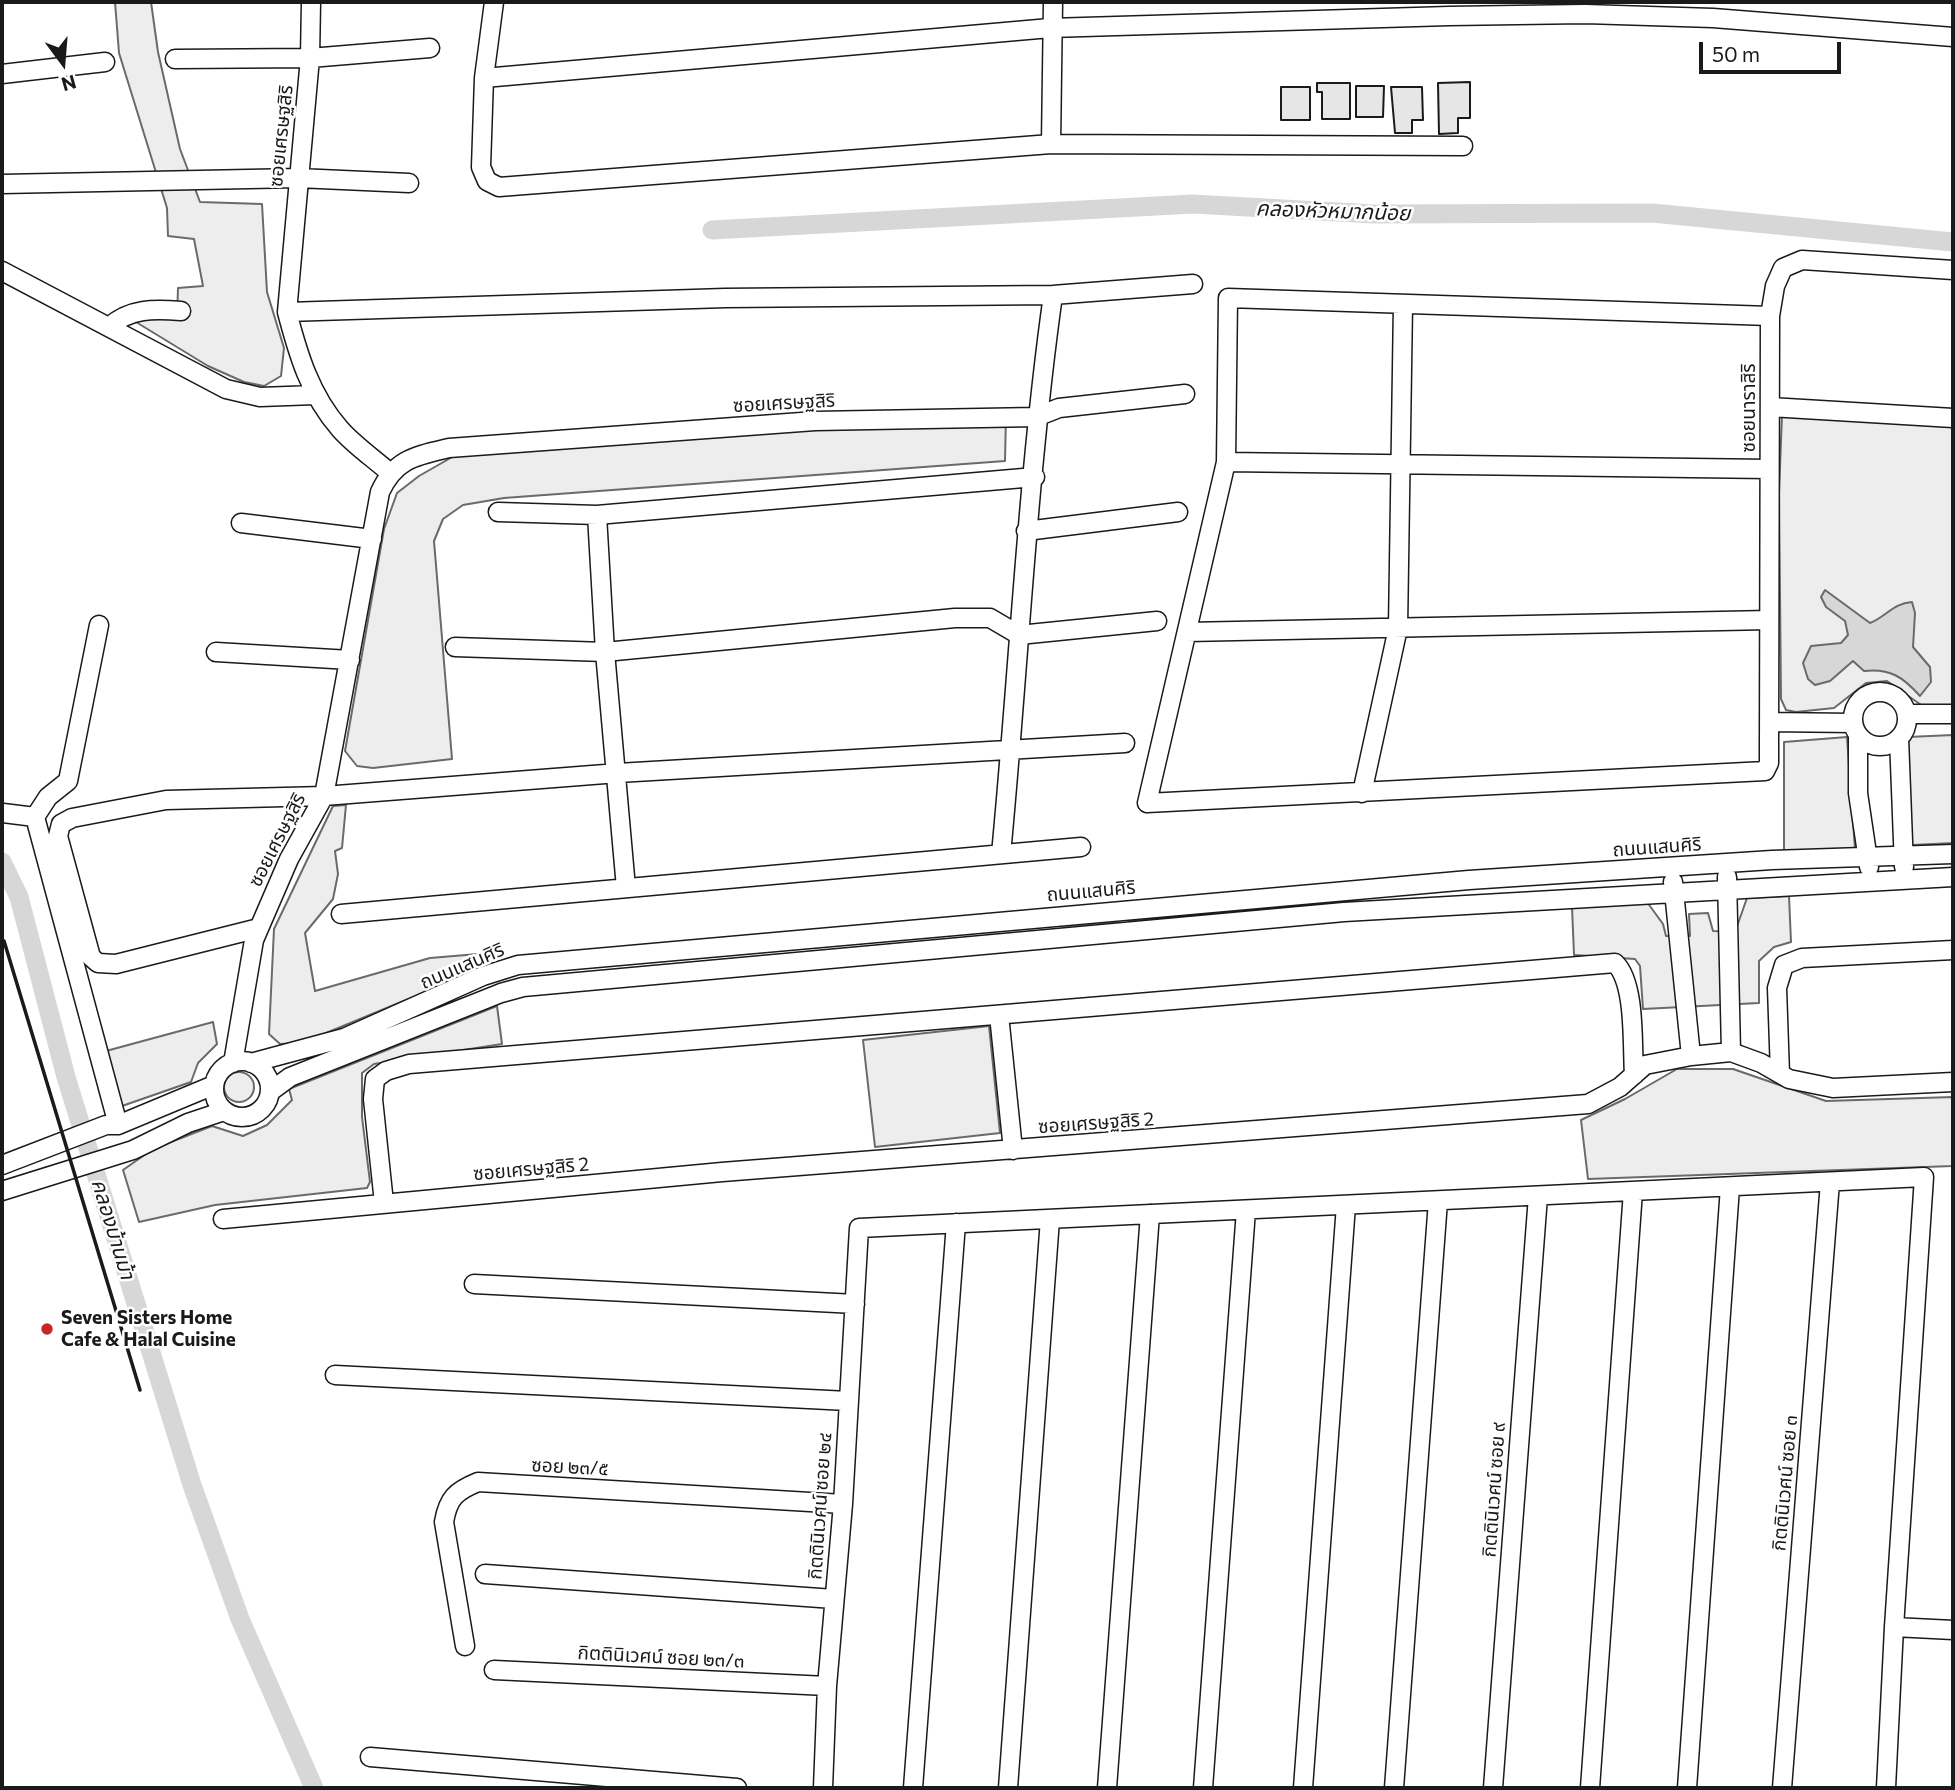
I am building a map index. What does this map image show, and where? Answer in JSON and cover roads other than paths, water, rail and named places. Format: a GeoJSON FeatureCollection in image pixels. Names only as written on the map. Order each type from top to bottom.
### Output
{"type":"FeatureCollection","features":[{"type":"Feature","properties":{"kind":"street","name":"ซอยเศรษฐสิริ"},"geometry":{"type":"LineString","coordinates":[[311,2],[310,58],[287,312],[297,351],[315,395],[341,430],[389,472]]}},
{"type":"Feature","properties":{"kind":"street"},"geometry":{"type":"LineString","coordinates":[[494,2],[484,78],[481,167],[487,181],[499,187],[1051,144],[1463,146]]}},
{"type":"Feature","properties":{"kind":"street"},"geometry":{"type":"LineString","coordinates":[[1051,144],[1050,28],[1053,2]]}},
{"type":"Feature","properties":{"kind":"street"},"geometry":{"type":"LineString","coordinates":[[484,78],[1050,28],[1489,15],[1714,10],[1953,37]]}},
{"type":"Feature","properties":{"kind":"street"},"geometry":{"type":"LineString","coordinates":[[175,59],[310,58],[430,48]]}},
{"type":"Feature","properties":{"kind":"street"},"geometry":{"type":"LineString","coordinates":[[2,74],[106,62]]}},
{"type":"Feature","properties":{"kind":"street"},"geometry":{"type":"LineString","coordinates":[[2,184],[298,178],[410,183]]}},
{"type":"Feature","properties":{"kind":"street","name":"ซอยนาราสิริ"},"geometry":{"type":"LineString","coordinates":[[1362,793],[1765,771],[1769,763],[1770,316],[1774,286],[1783,268],[1802,260],[1953,270]]}},
{"type":"Feature","properties":{"kind":"street"},"geometry":{"type":"LineString","coordinates":[[2,271],[226,389],[260,397],[315,395]]}},
{"type":"Feature","properties":{"kind":"street"},"geometry":{"type":"LineString","coordinates":[[287,312],[725,298],[1053,295],[1193,284]]}},
{"type":"Feature","properties":{"kind":"street"},"geometry":{"type":"LineString","coordinates":[[1001,854],[1026,531],[1035,477],[1036,417],[1053,295]]}},
{"type":"Feature","properties":{"kind":"street"},"geometry":{"type":"LineString","coordinates":[[1403,304],[1398,628],[1362,793],[1147,803],[1226,462],[1228,298],[1770,316]]}},
{"type":"Feature","properties":{"kind":"street"},"geometry":{"type":"LineString","coordinates":[[109,327],[129,313],[153,309],[181,311]]}},
{"type":"Feature","properties":{"kind":"street","name":"ซอยเศรษฐสิริ"},"geometry":{"type":"LineString","coordinates":[[242,1063],[246,977],[259,928],[289,859],[324,796],[380,492],[389,472],[415,456],[449,448],[815,421],[1036,417],[1059,408],[1185,394]]}},
{"type":"Feature","properties":{"kind":"street"},"geometry":{"type":"LineString","coordinates":[[1770,407],[1953,418]]}},
{"type":"Feature","properties":{"kind":"street"},"geometry":{"type":"LineString","coordinates":[[1226,462],[1769,469]]}},
{"type":"Feature","properties":{"kind":"street"},"geometry":{"type":"LineString","coordinates":[[498,512],[597,515],[1035,477]]}},
{"type":"Feature","properties":{"kind":"street"},"geometry":{"type":"LineString","coordinates":[[1026,531],[1178,512]]}},
{"type":"Feature","properties":{"kind":"street"},"geometry":{"type":"LineString","coordinates":[[597,515],[605,652],[618,773],[626,888]]}},
{"type":"Feature","properties":{"kind":"street"},"geometry":{"type":"LineString","coordinates":[[240,523],[372,539]]}},
{"type":"Feature","properties":{"kind":"street"},"geometry":{"type":"LineString","coordinates":[[455,647],[605,652],[955,618],[990,618],[1019,635],[1157,621]]}},
{"type":"Feature","properties":{"kind":"street"},"geometry":{"type":"LineString","coordinates":[[1187,632],[1769,620]]}},
{"type":"Feature","properties":{"kind":"street"},"geometry":{"type":"LineString","coordinates":[[99,625],[68,781],[48,797],[35,817],[112,1125]]}},
{"type":"Feature","properties":{"kind":"street"},"geometry":{"type":"LineString","coordinates":[[216,652],[351,660]]}},
{"type":"Feature","properties":{"kind":"street"},"geometry":{"type":"LineString","coordinates":[[1871,881],[1858,793],[1855,729],[1858,703],[1872,693],[1890,694],[1898,698],[1907,714],[1906,724],[1899,738],[1904,880]]}},
{"type":"Feature","properties":{"kind":"street"},"geometry":{"type":"LineString","coordinates":[[1907,714],[1953,714]]}},
{"type":"Feature","properties":{"kind":"street"},"geometry":{"type":"LineString","coordinates":[[1769,722],[1855,729],[1871,745],[1880,746],[1899,738]]}},
{"type":"Feature","properties":{"kind":"street"},"geometry":{"type":"LineString","coordinates":[[259,928],[116,964],[98,963],[91,957],[58,836],[61,824],[72,818],[166,800],[324,796],[618,773],[1125,743]]}},
{"type":"Feature","properties":{"kind":"street"},"geometry":{"type":"LineString","coordinates":[[4,813],[35,817]]}},
{"type":"Feature","properties":{"kind":"street"},"geometry":{"type":"LineString","coordinates":[[341,914],[1081,847]]}},
{"type":"Feature","properties":{"kind":"street","name":"ถนนแสนศิริ"},"geometry":{"type":"LineString","coordinates":[[271,1091],[290,1077],[419,1016],[483,976],[518,965],[1464,880],[1727,863],[1953,854]]}},
{"type":"Feature","properties":{"kind":"street"},"geometry":{"type":"LineString","coordinates":[[1727,863],[1731,1052]]}},
{"type":"Feature","properties":{"kind":"street"},"geometry":{"type":"LineString","coordinates":[[1672,867],[1691,1056]]}},
{"type":"Feature","properties":{"kind":"street","name":"ถนนแสนศิริ"},"geometry":{"type":"LineString","coordinates":[[242,1063],[344,1038],[523,988],[1290,917],[1673,891],[1953,877]]}},
{"type":"Feature","properties":{"kind":"street"},"geometry":{"type":"LineString","coordinates":[[1464,880],[1465,904]]}},
{"type":"Feature","properties":{"kind":"street"},"geometry":{"type":"LineString","coordinates":[[1289,894],[1290,917]]}},
{"type":"Feature","properties":{"kind":"street"},"geometry":{"type":"LineString","coordinates":[[931,926],[933,950]]}},
{"type":"Feature","properties":{"kind":"street"},"geometry":{"type":"LineString","coordinates":[[1780,1074],[1777,988],[1784,965],[1802,958],[1953,950]]}},
{"type":"Feature","properties":{"kind":"street"},"geometry":{"type":"LineString","coordinates":[[586,959],[586,982]]}},
{"type":"Feature","properties":{"kind":"street"},"geometry":{"type":"LineString","coordinates":[[384,1203],[373,1099],[375,1079],[386,1071],[409,1064],[1615,963],[1624,972],[1628,987],[1634,1075]]}},
{"type":"Feature","properties":{"kind":"street"},"geometry":{"type":"LineString","coordinates":[[999,1015],[1013,1150]]}},
{"type":"Feature","properties":{"kind":"street","name":"ซอยเศรษฐสิริ 2"},"geometry":{"type":"LineString","coordinates":[[223,1219],[1013,1150],[1588,1104],[1620,1087],[1645,1065],[1731,1052],[1780,1074],[1833,1088],[1953,1082]]}},
{"type":"Feature","properties":{"kind":"street"},"geometry":{"type":"LineString","coordinates":[[242,1063],[266,1073],[271,1091],[264,1107],[249,1117],[240,1118],[224,1111],[218,1104],[214,1085],[223,1068],[242,1063]]}},
{"type":"Feature","properties":{"kind":"street"},"geometry":{"type":"LineString","coordinates":[[2,1165],[214,1085]]}},
{"type":"Feature","properties":{"kind":"street"},"geometry":{"type":"LineString","coordinates":[[2,1191],[133,1150],[188,1123],[224,1111]]}},
{"type":"Feature","properties":{"kind":"street"},"geometry":{"type":"LineString","coordinates":[[913,1788],[956,1223],[1924,1177],[1886,1788]]}},
{"type":"Feature","properties":{"kind":"street","name":"กิตตินิเวศน์ ซอย ๓"},"geometry":{"type":"LineString","coordinates":[[1782,1788],[1830,1182]]}},
{"type":"Feature","properties":{"kind":"street"},"geometry":{"type":"LineString","coordinates":[[1687,1788],[1730,1187]]}},
{"type":"Feature","properties":{"kind":"street"},"geometry":{"type":"LineString","coordinates":[[1590,1788],[1633,1191]]}},
{"type":"Feature","properties":{"kind":"street","name":"กิตตินิเวศน์ ซอย ๙"},"geometry":{"type":"LineString","coordinates":[[1493,1788],[1538,1196]]}},
{"type":"Feature","properties":{"kind":"street"},"geometry":{"type":"LineString","coordinates":[[1394,1788],[1438,1200]]}},
{"type":"Feature","properties":{"kind":"street"},"geometry":{"type":"LineString","coordinates":[[1303,1788],[1346,1205]]}},
{"type":"Feature","properties":{"kind":"street"},"geometry":{"type":"LineString","coordinates":[[1203,1788],[1246,1210]]}},
{"type":"Feature","properties":{"kind":"street"},"geometry":{"type":"LineString","coordinates":[[1107,1788],[1150,1214]]}},
{"type":"Feature","properties":{"kind":"street"},"geometry":{"type":"LineString","coordinates":[[1008,1788],[1050,1219]]}},
{"type":"Feature","properties":{"kind":"street","name":"กิตตินิเวศน์ ซอย ๒๔"},"geometry":{"type":"LineString","coordinates":[[823,1788],[827,1686],[843,1504],[859,1228],[956,1223]]}},
{"type":"Feature","properties":{"kind":"street"},"geometry":{"type":"LineString","coordinates":[[474,1284],[855,1304]]}},
{"type":"Feature","properties":{"kind":"street"},"geometry":{"type":"LineString","coordinates":[[335,1374],[848,1401]]}},
{"type":"Feature","properties":{"kind":"street","name":"ซอย ๒๓/๕"},"geometry":{"type":"LineString","coordinates":[[466,1646],[443,1522],[447,1502],[460,1489],[478,1482],[843,1504]]}},
{"type":"Feature","properties":{"kind":"street"},"geometry":{"type":"LineString","coordinates":[[485,1574],[834,1599]]}},
{"type":"Feature","properties":{"kind":"street"},"geometry":{"type":"LineString","coordinates":[[1894,1627],[1953,1630]]}},
{"type":"Feature","properties":{"kind":"street","name":"กิตตินิเวศน์ ซอย ๒๓/๓"},"geometry":{"type":"LineString","coordinates":[[494,1670],[827,1686]]}},
{"type":"Feature","properties":{"kind":"street"},"geometry":{"type":"LineString","coordinates":[[370,1756],[737,1788]]}},
{"type":"Feature","properties":{"kind":"waterway","name":"คลองหัวหมากน้อย"},"geometry":{"type":"LineString","coordinates":[[712,230],[1193,204],[1374,214],[1652,213],[1953,242]]}},
{"type":"Feature","properties":{"kind":"waterway","name":"คลองบ้านม้า"},"geometry":{"type":"LineString","coordinates":[[2,862],[19,897],[66,1077],[192,1485],[240,1619],[314,1788]]}},
{"type":"Feature","properties":{"kind":"place","name":"Seven Sisters Home Cafe & Halal Cuisine"},"geometry":{"type":"Point","coordinates":[47,1329]}}]}
